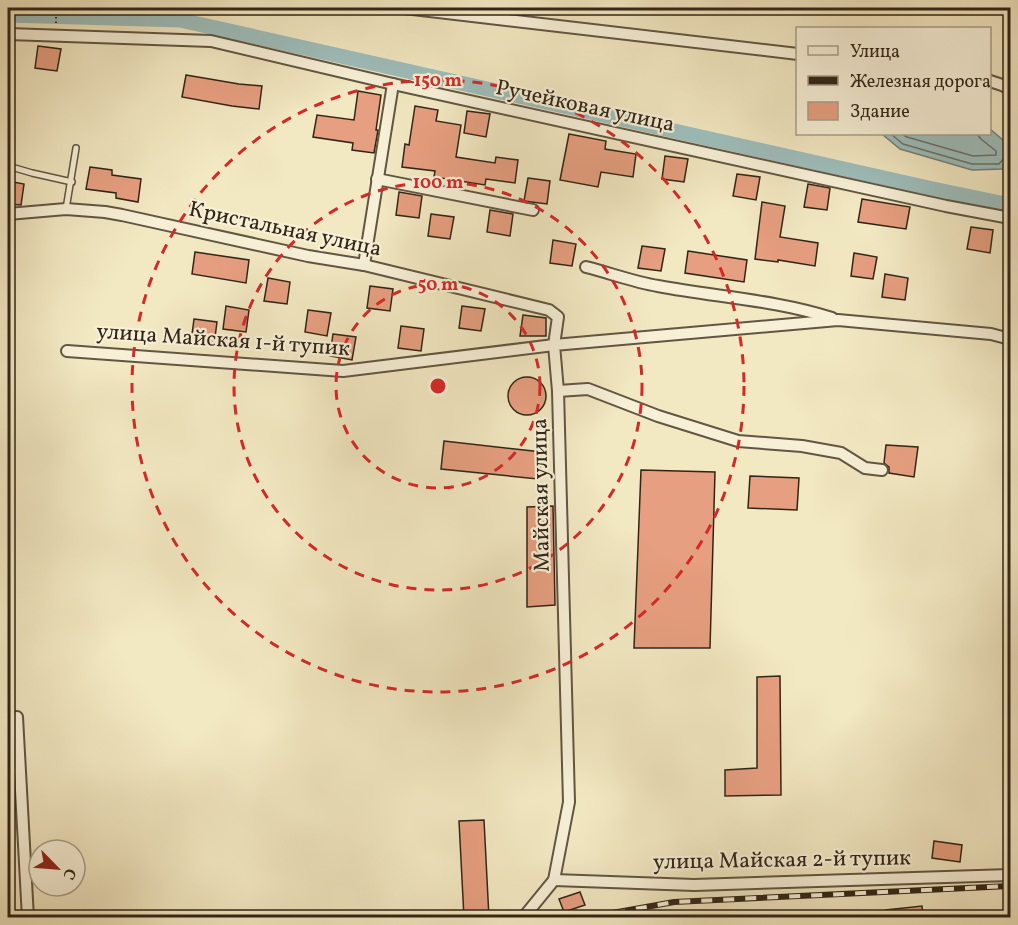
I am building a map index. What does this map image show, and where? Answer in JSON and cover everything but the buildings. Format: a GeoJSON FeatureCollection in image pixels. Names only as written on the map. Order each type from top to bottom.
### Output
{"type":"FeatureCollection","features":[{"type":"Feature","properties":{"kind":"street"},"geometry":{"type":"LineString","coordinates":[[404,8],[796,54]]}},
{"type":"Feature","properties":{"kind":"street","name":"Ручейковая улица"},"geometry":{"type":"LineString","coordinates":[[8,34],[211,41],[393,84],[946,206],[1011,218]]}},
{"type":"Feature","properties":{"kind":"street"},"geometry":{"type":"LineString","coordinates":[[991,81],[1011,89]]}},
{"type":"Feature","properties":{"kind":"street"},"geometry":{"type":"LineString","coordinates":[[364,265],[393,84]]}},
{"type":"Feature","properties":{"kind":"street"},"geometry":{"type":"LineString","coordinates":[[377,179],[533,210]]}},
{"type":"Feature","properties":{"kind":"street","name":"Кристальная улица"},"geometry":{"type":"LineString","coordinates":[[8,214],[66,209],[105,212],[308,256],[364,265],[549,310],[558,317],[554,345]]}},
{"type":"Feature","properties":{"kind":"street"},"geometry":{"type":"LineString","coordinates":[[586,267],[656,286],[808,310],[838,320]]}},
{"type":"Feature","properties":{"kind":"street"},"geometry":{"type":"LineString","coordinates":[[554,345],[838,320],[992,334],[1011,339]]}},
{"type":"Feature","properties":{"kind":"street","name":"улица Майская 1-й тупик"},"geometry":{"type":"LineString","coordinates":[[67,351],[343,371],[554,345]]}},
{"type":"Feature","properties":{"kind":"street","name":"Майская улица"},"geometry":{"type":"LineString","coordinates":[[523,918],[554,880],[569,802],[558,391],[554,345]]}},
{"type":"Feature","properties":{"kind":"street"},"geometry":{"type":"LineString","coordinates":[[558,391],[588,389],[658,416],[738,441],[802,446],[841,453],[865,468],[882,470]]}},
{"type":"Feature","properties":{"kind":"street"},"geometry":{"type":"LineString","coordinates":[[17,717],[28,918]]}},
{"type":"Feature","properties":{"kind":"street","name":"улица Майская 2-й тупик"},"geometry":{"type":"LineString","coordinates":[[554,880],[694,885],[1011,875]]}},
{"type":"Feature","properties":{"kind":"lane"},"geometry":{"type":"LineString","coordinates":[[66,209],[76,148]]}},
{"type":"Feature","properties":{"kind":"lane"},"geometry":{"type":"LineString","coordinates":[[8,166],[72,182]]}},
{"type":"Feature","properties":{"kind":"path"},"geometry":{"type":"LineString","coordinates":[[56,8],[56,21]]}},
{"type":"Feature","properties":{"kind":"water"},"geometry":{"type":"Polygon","coordinates":[[[991,130],[1010,146],[1010,160],[1002,169],[972,170],[900,149],[883,135],[991,135],[991,130]]]}},
{"type":"Feature","properties":{"kind":"waterway"},"geometry":{"type":"LineString","coordinates":[[8,15],[180,20],[1010,205]]}},
{"type":"Feature","properties":{"kind":"railway"},"geometry":{"type":"LineString","coordinates":[[593,918],[674,902],[1010,886]]}}]}
